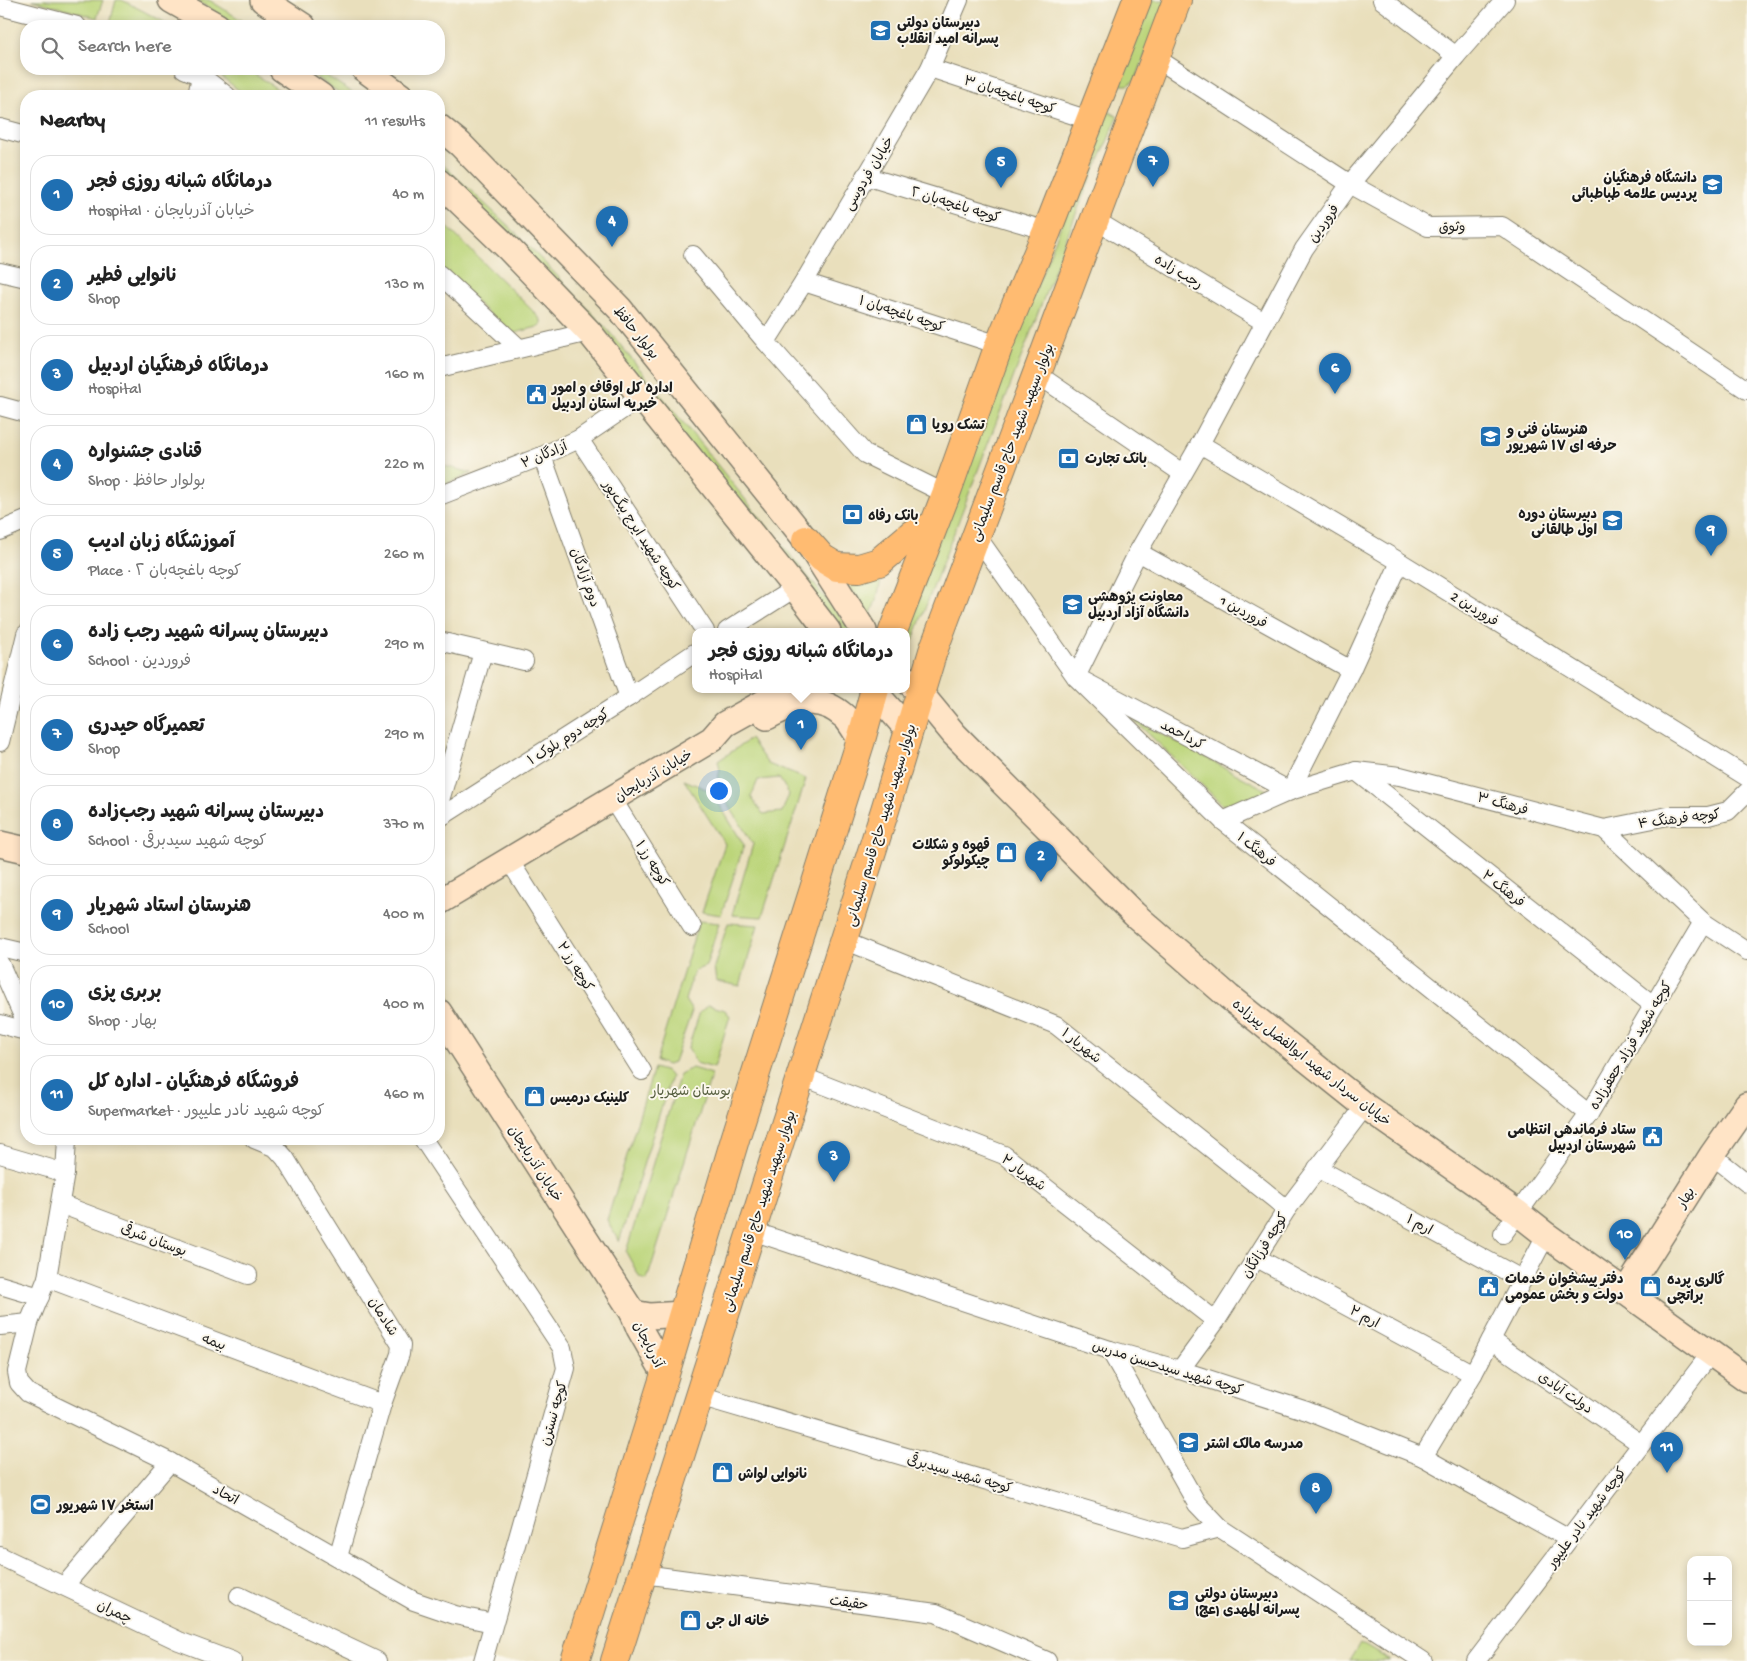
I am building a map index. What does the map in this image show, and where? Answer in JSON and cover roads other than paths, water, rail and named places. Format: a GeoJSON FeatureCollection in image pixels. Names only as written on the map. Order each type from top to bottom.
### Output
{"type":"FeatureCollection","features":[{"type":"Feature","properties":{"kind":"main road"},"geometry":{"type":"LineString","coordinates":[[171,0],[206,20]]}},
{"type":"Feature","properties":{"kind":"main road"},"geometry":{"type":"LineString","coordinates":[[263,0],[294,20]]}},
{"type":"Feature","properties":{"kind":"main road"},"geometry":{"type":"LineString","coordinates":[[893,628],[946,494],[999,346],[1136,0]]}},
{"type":"Feature","properties":{"kind":"main road","name":"بولوار سپهبد شهید حاج قاسم سلیمانی"},"geometry":{"type":"LineString","coordinates":[[615,1661],[909,732],[913,686],[933,651],[1178,0]]}},
{"type":"Feature","properties":{"kind":"main road"},"geometry":{"type":"LineString","coordinates":[[291,75],[312,90]]}},
{"type":"Feature","properties":{"kind":"main road"},"geometry":{"type":"LineString","coordinates":[[372,75],[393,90]]}},
{"type":"Feature","properties":{"kind":"main road"},"geometry":{"type":"LineString","coordinates":[[1102,88],[1139,102]]}},
{"type":"Feature","properties":{"kind":"main road","name":"بولوار حافظ"},"geometry":{"type":"LineString","coordinates":[[445,132],[460,144],[620,309],[806,540],[862,628]]}},
{"type":"Feature","properties":{"kind":"main road"},"geometry":{"type":"LineString","coordinates":[[445,188],[510,250],[589,332],[826,628]]}},
{"type":"Feature","properties":{"kind":"main road"},"geometry":{"type":"LineString","coordinates":[[806,540],[822,558],[838,567],[859,568],[879,562],[912,534],[933,526]]}},
{"type":"Feature","properties":{"kind":"main road","name":"خیابان سردار شهید ابوالفضل پیرزاده"},"geometry":{"type":"LineString","coordinates":[[913,686],[954,734],[1134,914],[1358,1114],[1518,1213],[1747,1379]]}},
{"type":"Feature","properties":{"kind":"main road","name":"خیابان آذربایجان"},"geometry":{"type":"LineString","coordinates":[[445,898],[613,800],[712,739],[725,724],[781,693]]}},
{"type":"Feature","properties":{"kind":"main road"},"geometry":{"type":"LineString","coordinates":[[575,1661],[665,1374],[736,1136],[861,740],[872,693]]}},
{"type":"Feature","properties":{"kind":"main road"},"geometry":{"type":"LineString","coordinates":[[876,693],[909,732]]}},
{"type":"Feature","properties":{"kind":"main road","name":"خیابان آذربایجان"},"geometry":{"type":"LineString","coordinates":[[712,739],[732,736],[787,706],[801,702],[818,702],[832,708],[846,718],[861,740]]}},
{"type":"Feature","properties":{"kind":"main road"},"geometry":{"type":"LineString","coordinates":[[0,844],[20,849]]}},
{"type":"Feature","properties":{"kind":"main road","name":"خیابان آذربایجان"},"geometry":{"type":"LineString","coordinates":[[445,1021],[634,1313]]}},
{"type":"Feature","properties":{"kind":"main road"},"geometry":{"type":"LineString","coordinates":[[736,1136],[758,1118],[784,1043],[788,1040],[799,1041],[803,1047],[803,1070]]}},
{"type":"Feature","properties":{"kind":"main road","name":"بهار"},"geometry":{"type":"LineString","coordinates":[[1626,1291],[1712,1155],[1747,1105]]}},
{"type":"Feature","properties":{"kind":"main road"},"geometry":{"type":"LineString","coordinates":[[634,1313],[650,1316],[683,1314]]}},
{"type":"Feature","properties":{"kind":"main road","name":"آذربایجان"},"geometry":{"type":"LineString","coordinates":[[634,1313],[665,1374]]}},
{"type":"Feature","properties":{"kind":"street","name":"خیابان فردوسی"},"geometry":{"type":"LineString","coordinates":[[766,342],[804,282],[930,68],[959,0]]}},
{"type":"Feature","properties":{"kind":"street"},"geometry":{"type":"LineString","coordinates":[[1382,0],[1456,56]]}},
{"type":"Feature","properties":{"kind":"street","name":"فروردین"},"geometry":{"type":"LineString","coordinates":[[1076,677],[1138,552],[1200,444],[1304,249],[1350,184],[1505,0]]}},
{"type":"Feature","properties":{"kind":"street"},"geometry":{"type":"LineString","coordinates":[[0,6],[54,20]]}},
{"type":"Feature","properties":{"kind":"street","name":"وثوق"},"geometry":{"type":"LineString","coordinates":[[1156,58],[1350,184],[1428,227],[1502,226],[1747,390]]}},
{"type":"Feature","properties":{"kind":"street","name":"کوچه باغچه‌بان ۳"},"geometry":{"type":"LineString","coordinates":[[930,68],[1089,120]]}},
{"type":"Feature","properties":{"kind":"street"},"geometry":{"type":"LineString","coordinates":[[198,90],[201,75]]}},
{"type":"Feature","properties":{"kind":"street"},"geometry":{"type":"LineString","coordinates":[[205,75],[222,90]]}},
{"type":"Feature","properties":{"kind":"street"},"geometry":{"type":"LineString","coordinates":[[0,128],[20,133]]}},
{"type":"Feature","properties":{"kind":"street","name":"کوچه باغچه‌بان ٢"},"geometry":{"type":"LineString","coordinates":[[865,176],[1046,231]]}},
{"type":"Feature","properties":{"kind":"street","name":"رجب زاده"},"geometry":{"type":"LineString","coordinates":[[1095,220],[1264,322]]}},
{"type":"Feature","properties":{"kind":"street"},"geometry":{"type":"LineString","coordinates":[[693,255],[766,342],[865,454],[946,494]]}},
{"type":"Feature","properties":{"kind":"street"},"geometry":{"type":"LineString","coordinates":[[0,272],[20,277]]}},
{"type":"Feature","properties":{"kind":"street"},"geometry":{"type":"LineString","coordinates":[[445,280],[519,348]]}},
{"type":"Feature","properties":{"kind":"street","name":"کوچه باغچه‌بان ١"},"geometry":{"type":"LineString","coordinates":[[804,282],[999,346]]}},
{"type":"Feature","properties":{"kind":"street"},"geometry":{"type":"LineString","coordinates":[[445,366],[589,332]]}},
{"type":"Feature","properties":{"kind":"street"},"geometry":{"type":"LineString","coordinates":[[1036,374],[1182,473]]}},
{"type":"Feature","properties":{"kind":"street","name":"آزادگان ۲"},"geometry":{"type":"LineString","coordinates":[[445,494],[542,456],[578,439],[641,397]]}},
{"type":"Feature","properties":{"kind":"street"},"geometry":{"type":"LineString","coordinates":[[0,406],[20,411]]}},
{"type":"Feature","properties":{"kind":"street","name":"کوچه شهید ایرج بیگ‌پور"},"geometry":{"type":"LineString","coordinates":[[578,439],[703,628]]}},
{"type":"Feature","properties":{"kind":"street","name":"فروردین 2"},"geometry":{"type":"LineString","coordinates":[[1200,444],[1400,562],[1747,777]]}},
{"type":"Feature","properties":{"kind":"street","name":"دوم آزادگان"},"geometry":{"type":"LineString","coordinates":[[542,456],[629,697]]}},
{"type":"Feature","properties":{"kind":"street"},"geometry":{"type":"LineString","coordinates":[[0,531],[20,523]]}},
{"type":"Feature","properties":{"kind":"street","name":"فرهنگ ۱"},"geometry":{"type":"LineString","coordinates":[[976,534],[1076,677],[1222,821],[1589,1114]]}},
{"type":"Feature","properties":{"kind":"street","name":"فروردین 1"},"geometry":{"type":"LineString","coordinates":[[1138,552],[1351,670]]}},
{"type":"Feature","properties":{"kind":"street"},"geometry":{"type":"LineString","coordinates":[[1290,791],[1351,670],[1400,562]]}},
{"type":"Feature","properties":{"kind":"street"},"geometry":{"type":"LineString","coordinates":[[732,628],[795,588]]}},
{"type":"Feature","properties":{"kind":"street"},"geometry":{"type":"LineString","coordinates":[[445,642],[524,661]]}},
{"type":"Feature","properties":{"kind":"street"},"geometry":{"type":"LineString","coordinates":[[445,783],[483,652]]}},
{"type":"Feature","properties":{"kind":"street","name":"کوچه دوم بلوک ۱"},"geometry":{"type":"LineString","coordinates":[[445,814],[692,655]]}},
{"type":"Feature","properties":{"kind":"street"},"geometry":{"type":"LineString","coordinates":[[0,742],[20,659]]}},
{"type":"Feature","properties":{"kind":"street","name":"کرداحمد"},"geometry":{"type":"LineString","coordinates":[[1076,677],[1290,791]]}},
{"type":"Feature","properties":{"kind":"street","name":"فرهنگ ۳"},"geometry":{"type":"LineString","coordinates":[[1222,821],[1290,791],[1356,771],[1400,776],[1604,829],[1703,922],[1747,951]]}},
{"type":"Feature","properties":{"kind":"street","name":"فرهنگ ۲"},"geometry":{"type":"LineString","coordinates":[[1356,771],[1653,1005]]}},
{"type":"Feature","properties":{"kind":"street","name":"کوچه فرهنگ ۴"},"geometry":{"type":"LineString","coordinates":[[1604,829],[1668,816],[1708,816],[1728,811],[1747,792]]}},
{"type":"Feature","properties":{"kind":"street","name":"کوچه رز ۱"},"geometry":{"type":"LineString","coordinates":[[613,800],[692,927]]}},
{"type":"Feature","properties":{"kind":"street","name":"کوچه رز ۲"},"geometry":{"type":"LineString","coordinates":[[509,860],[642,1071]]}},
{"type":"Feature","properties":{"kind":"street","name":"کوچه شهید فرزاد جعفرزاده"},"geometry":{"type":"LineString","coordinates":[[1503,1234],[1589,1114],[1703,922]]}},
{"type":"Feature","properties":{"kind":"street","name":"شهریار ۱"},"geometry":{"type":"LineString","coordinates":[[844,940],[1056,1025],[1287,1208]]}},
{"type":"Feature","properties":{"kind":"street"},"geometry":{"type":"LineString","coordinates":[[0,947],[20,952]]}},
{"type":"Feature","properties":{"kind":"street"},"geometry":{"type":"LineString","coordinates":[[0,964],[20,1009]]}},
{"type":"Feature","properties":{"kind":"street"},"geometry":{"type":"LineString","coordinates":[[0,1024],[20,1029]]}},
{"type":"Feature","properties":{"kind":"street","name":"شهریار ۲"},"geometry":{"type":"LineString","coordinates":[[803,1070],[1004,1155],[1216,1321]]}},
{"type":"Feature","properties":{"kind":"street","name":"کوچه فرزانگان"},"geometry":{"type":"LineString","coordinates":[[1180,1370],[1216,1321],[1287,1208],[1358,1114]]}},
{"type":"Feature","properties":{"kind":"street"},"geometry":{"type":"LineString","coordinates":[[0,1326],[29,1323],[40,1297],[47,1278],[66,1173],[67,1145]]}},
{"type":"Feature","properties":{"kind":"street","name":"شادمان"},"geometry":{"type":"LineString","coordinates":[[269,1145],[276,1148],[284,1158],[401,1345],[400,1354],[382,1404],[338,1557]]}},
{"type":"Feature","properties":{"kind":"street","name":"کوچه نسترن"},"geometry":{"type":"LineString","coordinates":[[427,1145],[562,1348],[566,1368],[483,1661]]}},
{"type":"Feature","properties":{"kind":"street"},"geometry":{"type":"LineString","coordinates":[[0,1154],[66,1173]]}},
{"type":"Feature","properties":{"kind":"street"},"geometry":{"type":"LineString","coordinates":[[1712,1155],[1747,1183]]}},
{"type":"Feature","properties":{"kind":"street","name":"ارم ۱"},"geometry":{"type":"LineString","coordinates":[[1317,1168],[1523,1280]]}},
{"type":"Feature","properties":{"kind":"street","name":"بوستان شرقی"},"geometry":{"type":"LineString","coordinates":[[60,1204],[248,1275]]}},
{"type":"Feature","properties":{"kind":"street","name":"کوچه شهید سیدحسن مدرس"},"geometry":{"type":"LineString","coordinates":[[752,1231],[1110,1350],[1308,1411],[1423,1457],[1570,1538]]}},
{"type":"Feature","properties":{"kind":"street"},"geometry":{"type":"LineString","coordinates":[[1423,1457],[1473,1374],[1546,1235]]}},
{"type":"Feature","properties":{"kind":"street","name":"ارم ۲"},"geometry":{"type":"LineString","coordinates":[[1257,1258],[1473,1374]]}},
{"type":"Feature","properties":{"kind":"street","name":"بیمه"},"geometry":{"type":"LineString","coordinates":[[47,1278],[382,1404]]}},
{"type":"Feature","properties":{"kind":"street"},"geometry":{"type":"LineString","coordinates":[[0,1285],[40,1297]]}},
{"type":"Feature","properties":{"kind":"street","name":"اتحاد"},"geometry":{"type":"LineString","coordinates":[[29,1323],[17,1372],[19,1383],[28,1393],[170,1462],[414,1601],[455,1615],[493,1622]]}},
{"type":"Feature","properties":{"kind":"street","name":"دولت آبادی"},"geometry":{"type":"LineString","coordinates":[[1491,1340],[1641,1444]]}},
{"type":"Feature","properties":{"kind":"street"},"geometry":{"type":"LineString","coordinates":[[1110,1350],[1197,1504],[1220,1528],[1423,1661]]}},
{"type":"Feature","properties":{"kind":"street","name":"کوچه شهید نادر علیپور"},"geometry":{"type":"LineString","coordinates":[[1476,1661],[1711,1352]]}},
{"type":"Feature","properties":{"kind":"street","name":"کوچه شهید سیدبرقی"},"geometry":{"type":"LineString","coordinates":[[699,1396],[1182,1538],[1220,1528]]}},
{"type":"Feature","properties":{"kind":"street"},"geometry":{"type":"LineString","coordinates":[[64,1586],[170,1462]]}},
{"type":"Feature","properties":{"kind":"street","name":"چمران"},"geometry":{"type":"LineString","coordinates":[[0,1556],[179,1641],[232,1661]]}},
{"type":"Feature","properties":{"kind":"street","name":"حقیقت"},"geometry":{"type":"LineString","coordinates":[[643,1574],[936,1613],[1047,1661]]}},
{"type":"Feature","properties":{"kind":"street"},"geometry":{"type":"LineString","coordinates":[[239,1596],[377,1661]]}},
{"type":"Feature","properties":{"kind":"place","name":"دبیرستان دولتی پسرانه امید انقلاب"},"geometry":{"type":"Point","coordinates":[881,30]}},
{"type":"Feature","properties":{"kind":"place","name":"دانشگاه فرهنگیان پردیس علامه طباطبائی"},"geometry":{"type":"Point","coordinates":[1713,185]}},
{"type":"Feature","properties":{"kind":"place","name":"تعمیرگاه حیدری"},"geometry":{"type":"Point","coordinates":[1153,187]}},
{"type":"Feature","properties":{"kind":"place","name":"آموزشگاه زبان ادیب"},"geometry":{"type":"Point","coordinates":[1001,188]}},
{"type":"Feature","properties":{"kind":"place","name":"قنادی جشنواره"},"geometry":{"type":"Point","coordinates":[612,247]}},
{"type":"Feature","properties":{"kind":"place","name":"دبیرستان پسرانه شهید رجب زاده"},"geometry":{"type":"Point","coordinates":[1335,394]}},
{"type":"Feature","properties":{"kind":"place","name":"اداره کل اوقاف و امور خیریه استان اردبیل"},"geometry":{"type":"Point","coordinates":[536,395]}},
{"type":"Feature","properties":{"kind":"place","name":"تشک رویا"},"geometry":{"type":"Point","coordinates":[916,424]}},
{"type":"Feature","properties":{"kind":"place","name":"هنرستان فنی و حرفه ای ۱۷ شهریور"},"geometry":{"type":"Point","coordinates":[1491,437]}},
{"type":"Feature","properties":{"kind":"place","name":"بانک تجارت"},"geometry":{"type":"Point","coordinates":[1069,458]}},
{"type":"Feature","properties":{"kind":"place","name":"بانک رفاه"},"geometry":{"type":"Point","coordinates":[852,515]}},
{"type":"Feature","properties":{"kind":"place","name":"دبیرستان دوره اول طالقانی"},"geometry":{"type":"Point","coordinates":[1613,521]}},
{"type":"Feature","properties":{"kind":"place","name":"هنرستان استاد شهریار"},"geometry":{"type":"Point","coordinates":[1711,556]}},
{"type":"Feature","properties":{"kind":"place","name":"معاونت پژوهشی دانشگاه آزاد اردبیل"},"geometry":{"type":"Point","coordinates":[1072,604]}},
{"type":"Feature","properties":{"kind":"place","name":"درمانگاه شبانه روزی فجر"},"geometry":{"type":"Point","coordinates":[801,750]}},
{"type":"Feature","properties":{"kind":"place","name":"قهوه و شکلات چیکولوکو"},"geometry":{"type":"Point","coordinates":[1006,852]}},
{"type":"Feature","properties":{"kind":"place","name":"نانوایی فطیر"},"geometry":{"type":"Point","coordinates":[1041,882]}},
{"type":"Feature","properties":{"kind":"place","name":"کلینیک درمیس"},"geometry":{"type":"Point","coordinates":[534,1097]}},
{"type":"Feature","properties":{"kind":"place","name":"ستاد فرماندهی انتظامی شهرستان اردبیل"},"geometry":{"type":"Point","coordinates":[1652,1137]}},
{"type":"Feature","properties":{"kind":"place","name":"درمانگاه فرهنگیان اردبیل"},"geometry":{"type":"Point","coordinates":[834,1182]}},
{"type":"Feature","properties":{"kind":"place","name":"بربری پزی"},"geometry":{"type":"Point","coordinates":[1625,1260]}},
{"type":"Feature","properties":{"kind":"place","name":"دفتر پیشخوان خدمات دولت و بخش عمومی"},"geometry":{"type":"Point","coordinates":[1489,1286]}},
{"type":"Feature","properties":{"kind":"place","name":"گالری پرده براتچی"},"geometry":{"type":"Point","coordinates":[1651,1287]}},
{"type":"Feature","properties":{"kind":"place","name":"مدرسه مالک اشتر"},"geometry":{"type":"Point","coordinates":[1189,1443]}},
{"type":"Feature","properties":{"kind":"place","name":"نانوایی لواش"},"geometry":{"type":"Point","coordinates":[722,1473]}},
{"type":"Feature","properties":{"kind":"place","name":"فروشگاه فرهنگیان - اداره کل"},"geometry":{"type":"Point","coordinates":[1667,1473]}},
{"type":"Feature","properties":{"kind":"place","name":"استخر ١٧ شهریور"},"geometry":{"type":"Point","coordinates":[41,1505]}},
{"type":"Feature","properties":{"kind":"place","name":"دبیرستان پسرانه شهید رجب‌زاده"},"geometry":{"type":"Point","coordinates":[1316,1514]}},
{"type":"Feature","properties":{"kind":"place","name":"دبیرستان دولتی پسرانه المهدی (عج)"},"geometry":{"type":"Point","coordinates":[1179,1601]}},
{"type":"Feature","properties":{"kind":"place","name":"خانه ال جی"},"geometry":{"type":"Point","coordinates":[690,1620]}},
{"type":"Feature","properties":{"kind":"park label","name":"بوستان شهریار"},"geometry":{"type":"Point","coordinates":[691,1090]}}]}
